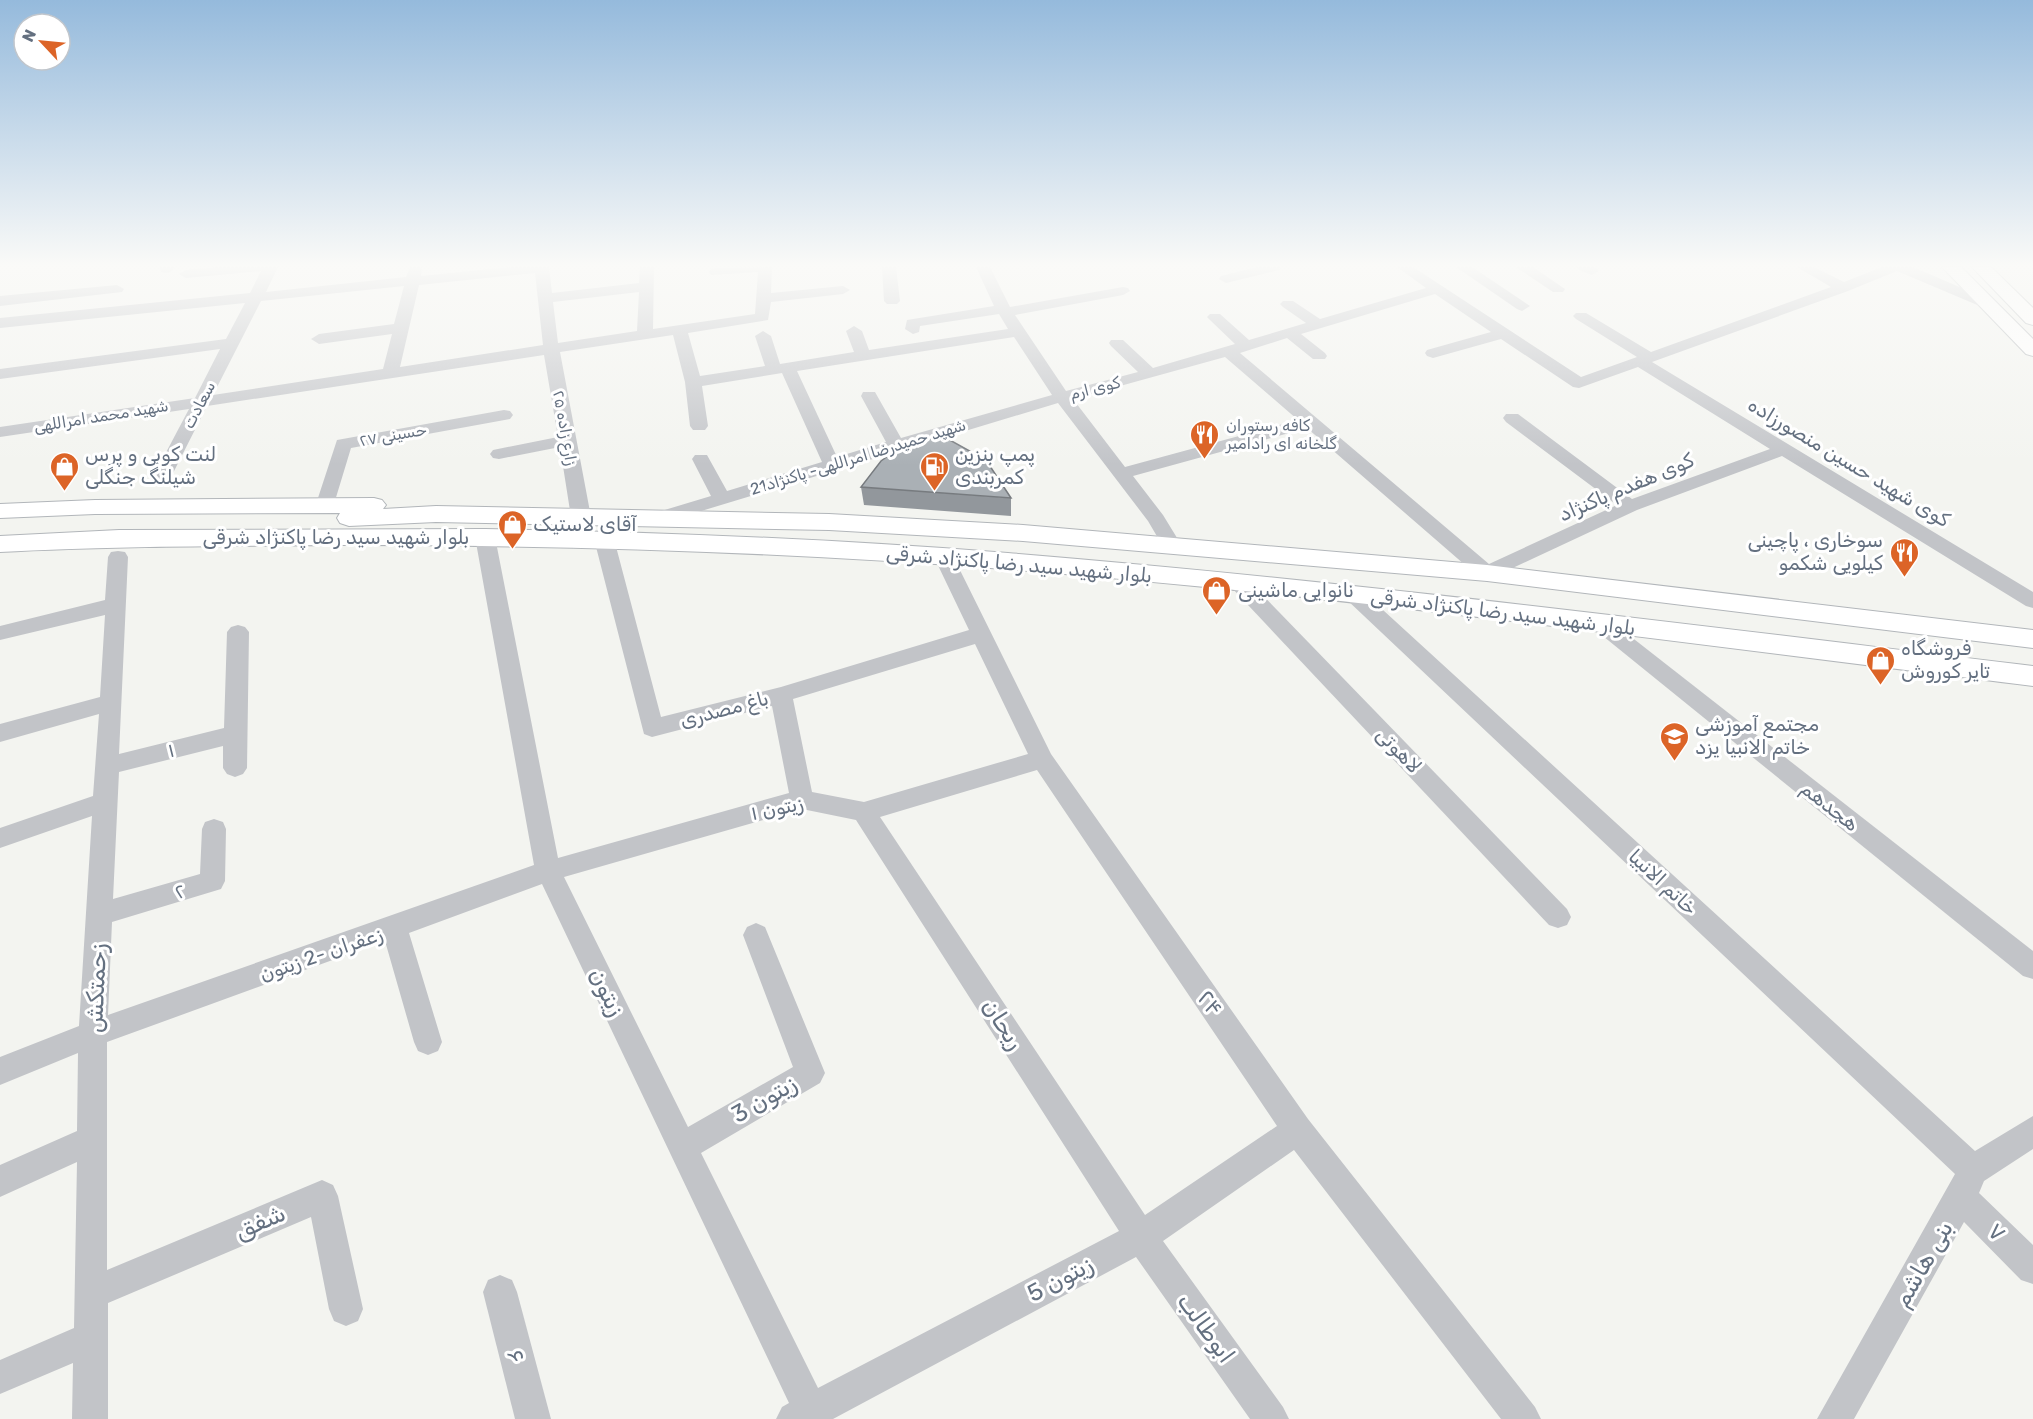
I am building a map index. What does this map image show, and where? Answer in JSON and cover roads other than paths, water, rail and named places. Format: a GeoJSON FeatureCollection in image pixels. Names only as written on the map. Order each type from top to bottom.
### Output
{"type":"FeatureCollection","features":[{"type":"Feature","properties":{"kind":"main road"},"geometry":{"type":"LineString","coordinates":[[2016,333],[2033,351]]}},
{"type":"Feature","properties":{"kind":"main road"},"geometry":{"type":"LineString","coordinates":[[0,511],[95,507],[364,503],[442,514]]}},
{"type":"Feature","properties":{"kind":"main road","name":"بلوار شهید سید رضا پاکنژاد شرقی"},"geometry":{"type":"LineString","coordinates":[[0,527],[137,520],[371,518],[442,514],[829,522],[1016,533],[1487,573],[2033,639]]}},
{"type":"Feature","properties":{"kind":"main road","name":"بلوار شهید سید رضا پاکنژاد شرقی"},"geometry":{"type":"LineString","coordinates":[[0,544],[119,538],[486,537],[604,539],[944,557],[1353,594],[2033,676]]}},
{"type":"Feature","properties":{"kind":"main road"},"geometry":{"type":"LineString","coordinates":[[0,561],[325,548],[424,538]]}},
{"type":"Feature","properties":{"kind":"main road"},"geometry":{"type":"LineString","coordinates":[[1930,627],[2033,631]]}},
{"type":"Feature","properties":{"kind":"street","name":"سعادت"},"geometry":{"type":"LineString","coordinates":[[160,479],[237,333]]}},
{"type":"Feature","properties":{"kind":"street"},"geometry":{"type":"LineString","coordinates":[[319,339],[362,333]]}},
{"type":"Feature","properties":{"kind":"street"},"geometry":{"type":"LineString","coordinates":[[390,373],[399,333]]}},
{"type":"Feature","properties":{"kind":"street","name":"زارع زاده ۲۵"},"geometry":{"type":"LineString","coordinates":[[549,333],[581,517]]}},
{"type":"Feature","properties":{"kind":"street","name":"شهید محمد امراللهی"},"geometry":{"type":"LineString","coordinates":[[0,432],[657,333]]}},
{"type":"Feature","properties":{"kind":"street"},"geometry":{"type":"LineString","coordinates":[[680,333],[693,382],[699,426]]}},
{"type":"Feature","properties":{"kind":"street"},"geometry":{"type":"LineString","coordinates":[[855,333],[863,356]]}},
{"type":"Feature","properties":{"kind":"street"},"geometry":{"type":"LineString","coordinates":[[693,382],[1010,333]]}},
{"type":"Feature","properties":{"kind":"street"},"geometry":{"type":"LineString","coordinates":[[1019,333],[1062,397],[1156,519],[1172,546]]}},
{"type":"Feature","properties":{"kind":"street"},"geometry":{"type":"LineString","coordinates":[[1233,333],[1247,346]]}},
{"type":"Feature","properties":{"kind":"street","name":"کوی ارم"},"geometry":{"type":"LineString","coordinates":[[1062,397],[1289,333]]}},
{"type":"Feature","properties":{"kind":"street"},"geometry":{"type":"LineString","coordinates":[[1290,333],[1319,356]]}},
{"type":"Feature","properties":{"kind":"street"},"geometry":{"type":"LineString","coordinates":[[1433,353],[1503,333]]}},
{"type":"Feature","properties":{"kind":"street"},"geometry":{"type":"LineString","coordinates":[[1504,333],[1579,383],[1719,333]]}},
{"type":"Feature","properties":{"kind":"street","name":"کوی شهید حسین منصورزاده"},"geometry":{"type":"LineString","coordinates":[[1606,333],[1785,449],[2033,601]]}},
{"type":"Feature","properties":{"kind":"street"},"geometry":{"type":"LineString","coordinates":[[763,336],[831,465]]}},
{"type":"Feature","properties":{"kind":"street"},"geometry":{"type":"LineString","coordinates":[[0,374],[232,343]]}},
{"type":"Feature","properties":{"kind":"street"},"geometry":{"type":"LineString","coordinates":[[1117,343],[1150,374]]}},
{"type":"Feature","properties":{"kind":"street"},"geometry":{"type":"LineString","coordinates":[[1228,351],[1487,573]]}},
{"type":"Feature","properties":{"kind":"street"},"geometry":{"type":"LineString","coordinates":[[869,396],[896,445]]}},
{"type":"Feature","properties":{"kind":"street","name":"شهید حمیدرضا امراللهی- پاکنژاد21"},"geometry":{"type":"LineString","coordinates":[[655,519],[1062,397]]}},
{"type":"Feature","properties":{"kind":"street","name":"حسینی ۲۷"},"geometry":{"type":"LineString","coordinates":[[325,504],[343,444],[504,415]]}},
{"type":"Feature","properties":{"kind":"street"},"geometry":{"type":"LineString","coordinates":[[1512,418],[1630,507]]}},
{"type":"Feature","properties":{"kind":"street"},"geometry":{"type":"LineString","coordinates":[[1120,474],[1310,422]]}},
{"type":"Feature","properties":{"kind":"street"},"geometry":{"type":"LineString","coordinates":[[499,454],[567,440]]}},
{"type":"Feature","properties":{"kind":"street","name":"کوی هفدم پاکنژاد"},"geometry":{"type":"LineString","coordinates":[[1487,573],[1630,507],[1785,449]]}},
{"type":"Feature","properties":{"kind":"street"},"geometry":{"type":"LineString","coordinates":[[701,459],[722,498]]}},
{"type":"Feature","properties":{"kind":"street","name":"زیتون"},"geometry":{"type":"LineString","coordinates":[[486,537],[548,871],[684,1146],[807,1416]]}},
{"type":"Feature","properties":{"kind":"street","name":"باغ مصدری"},"geometry":{"type":"LineString","coordinates":[[604,539],[652,728],[781,695],[982,634]]}},
{"type":"Feature","properties":{"kind":"street","name":"زحمتکش"},"geometry":{"type":"LineString","coordinates":[[90,1419],[93,1034],[118,557]]}},
{"type":"Feature","properties":{"kind":"street","name":"۲۴"},"geometry":{"type":"LineString","coordinates":[[944,557],[1041,759],[1297,1130],[1523,1419]]}},
{"type":"Feature","properties":{"kind":"street","name":"لاهوتی"},"geometry":{"type":"LineString","coordinates":[[1239,583],[1558,917]]}},
{"type":"Feature","properties":{"kind":"street","name":"خاتم الانبیا"},"geometry":{"type":"LineString","coordinates":[[1353,594],[1967,1183]]}},
{"type":"Feature","properties":{"kind":"street"},"geometry":{"type":"LineString","coordinates":[[0,633],[116,605]]}},
{"type":"Feature","properties":{"kind":"street","name":"هجدهم"},"geometry":{"type":"LineString","coordinates":[[1600,623],[2033,967]]}},
{"type":"Feature","properties":{"kind":"street"},"geometry":{"type":"LineString","coordinates":[[235,768],[238,632]]}},
{"type":"Feature","properties":{"kind":"street"},"geometry":{"type":"LineString","coordinates":[[781,695],[802,799]]}},
{"type":"Feature","properties":{"kind":"street"},"geometry":{"type":"LineString","coordinates":[[0,733],[110,702]]}},
{"type":"Feature","properties":{"kind":"street","name":"۱"},"geometry":{"type":"LineString","coordinates":[[107,766],[235,734]]}},
{"type":"Feature","properties":{"kind":"street","name":"زیتون ۱"},"geometry":{"type":"LineString","coordinates":[[548,871],[802,799],[864,812],[1041,759]]}},
{"type":"Feature","properties":{"kind":"street"},"geometry":{"type":"LineString","coordinates":[[0,838],[105,802]]}},
{"type":"Feature","properties":{"kind":"street","name":"ریحان"},"geometry":{"type":"LineString","coordinates":[[864,812],[1141,1237]]}},
{"type":"Feature","properties":{"kind":"street","name":"۲"},"geometry":{"type":"LineString","coordinates":[[99,915],[212,881],[214,829]]}},
{"type":"Feature","properties":{"kind":"street","name":"زعفران -2 زیتون"},"geometry":{"type":"LineString","coordinates":[[0,1071],[93,1034],[548,871]]}},
{"type":"Feature","properties":{"kind":"street"},"geometry":{"type":"LineString","coordinates":[[394,928],[428,1042]]}},
{"type":"Feature","properties":{"kind":"street","name":"زیتون 3"},"geometry":{"type":"LineString","coordinates":[[684,1146],[810,1073],[756,935]]}},
{"type":"Feature","properties":{"kind":"street","name":"زیتون 5"},"geometry":{"type":"LineString","coordinates":[[807,1416],[1141,1237],[1297,1130]]}},
{"type":"Feature","properties":{"kind":"street","name":"بنی هاشم"},"geometry":{"type":"LineString","coordinates":[[1835,1419],[1967,1183],[2033,1131]]}},
{"type":"Feature","properties":{"kind":"street"},"geometry":{"type":"LineString","coordinates":[[0,1181],[92,1140]]}},
{"type":"Feature","properties":{"kind":"street","name":"۷"},"geometry":{"type":"LineString","coordinates":[[1967,1183],[2033,1268]]}},
{"type":"Feature","properties":{"kind":"street","name":"شفق"},"geometry":{"type":"LineString","coordinates":[[91,1293],[322,1196],[345,1309]]}},
{"type":"Feature","properties":{"kind":"street","name":"ابوطالب"},"geometry":{"type":"LineString","coordinates":[[1141,1237],[1271,1419]]}},
{"type":"Feature","properties":{"kind":"street","name":"۶"},"geometry":{"type":"LineString","coordinates":[[500,1292],[532,1419]]}},
{"type":"Feature","properties":{"kind":"street"},"geometry":{"type":"LineString","coordinates":[[0,1377],[90,1338]]}},
{"type":"Feature","properties":{"kind":"place","name":"کافه رستوران گلخانه ای رادامیر"},"geometry":{"type":"Point","coordinates":[1205,460]}},
{"type":"Feature","properties":{"kind":"place","name":"لنت کوبی و پرس شیلنگ‌ جنگلی"},"geometry":{"type":"Point","coordinates":[64,492]}},
{"type":"Feature","properties":{"kind":"place","name":"پمپ بنزین کمربندی"},"geometry":{"type":"Point","coordinates":[934,492]}},
{"type":"Feature","properties":{"kind":"place","name":"آقای لاستیک"},"geometry":{"type":"Point","coordinates":[512,550]}},
{"type":"Feature","properties":{"kind":"place","name":"سوخاری ، پاچینی کیلویی شکمو"},"geometry":{"type":"Point","coordinates":[1904,578]}},
{"type":"Feature","properties":{"kind":"place","name":"نانوایی ماشینی"},"geometry":{"type":"Point","coordinates":[1217,616]}},
{"type":"Feature","properties":{"kind":"place","name":"فروشگاه تایر کوروش"},"geometry":{"type":"Point","coordinates":[1880,686]}},
{"type":"Feature","properties":{"kind":"place","name":"مجتمع آموزشی خاتم الانبیا یزد"},"geometry":{"type":"Point","coordinates":[1674,762]}}]}
